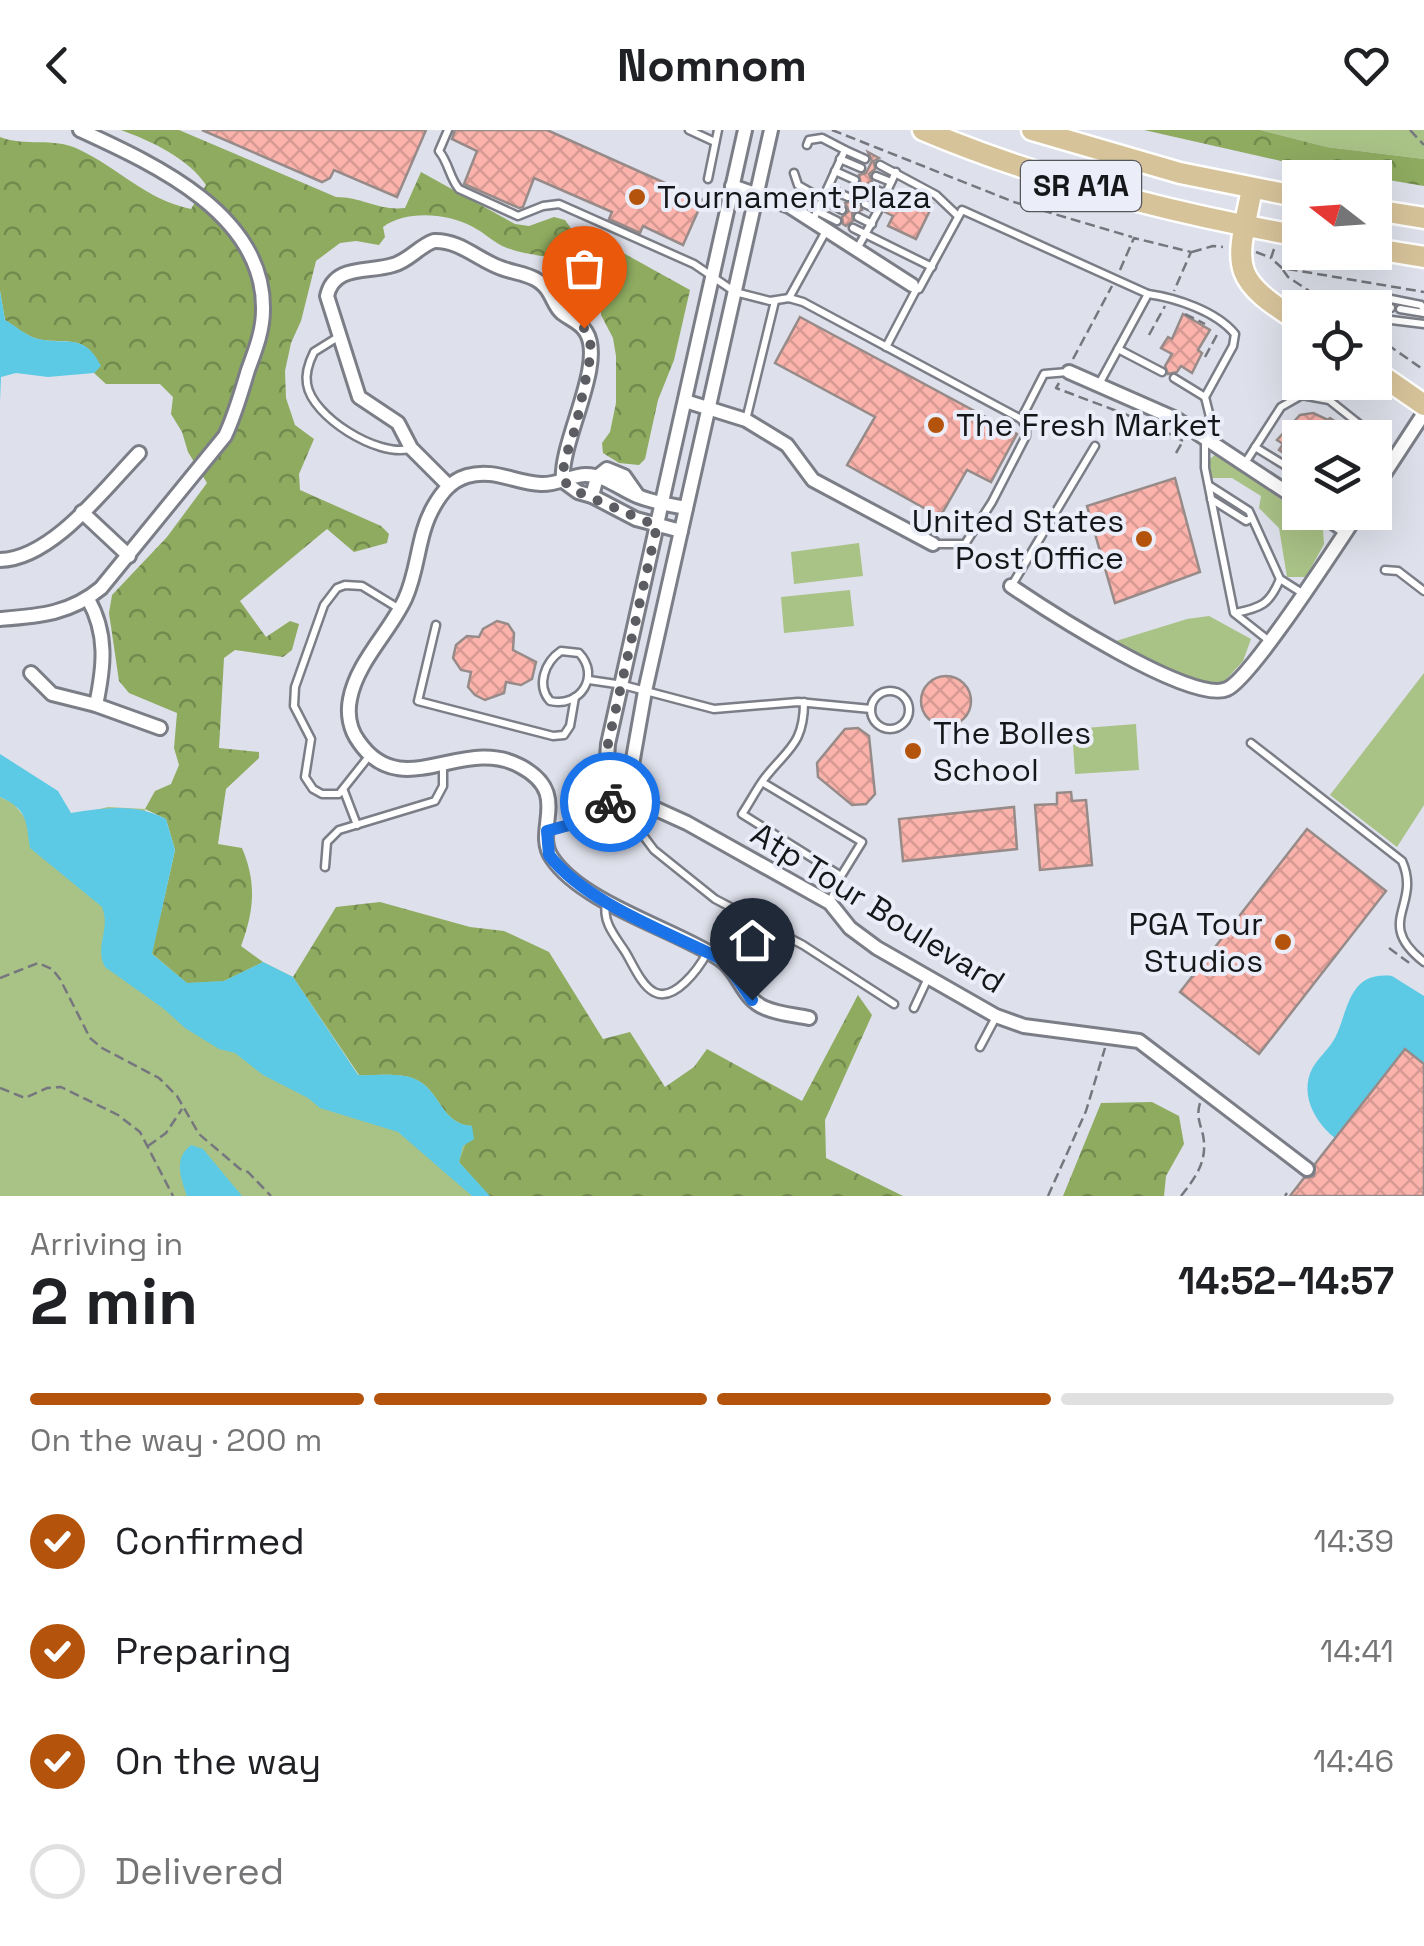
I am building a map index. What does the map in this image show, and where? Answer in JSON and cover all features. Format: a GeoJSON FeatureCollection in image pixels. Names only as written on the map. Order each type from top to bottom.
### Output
{"type":"FeatureCollection","features":[{"type":"Feature","properties":{"kind":"main road","name":"SR A1A"},"geometry":{"type":"LineString","coordinates":[[923,130],[1063,181],[1282,233]]}},
{"type":"Feature","properties":{"kind":"main road","name":"SR A1A"},"geometry":{"type":"LineString","coordinates":[[1032,130],[1128,160],[1282,194]]}},
{"type":"Feature","properties":{"kind":"main road"},"geometry":{"type":"LineString","coordinates":[[1252,189],[1240,256],[1245,278],[1263,299],[1282,311]]}},
{"type":"Feature","properties":{"kind":"main road"},"geometry":{"type":"LineString","coordinates":[[1392,213],[1424,218]]}},
{"type":"Feature","properties":{"kind":"main road"},"geometry":{"type":"LineString","coordinates":[[1392,252],[1424,258]]}},
{"type":"Feature","properties":{"kind":"main road"},"geometry":{"type":"LineString","coordinates":[[1392,382],[1424,404]]}},
{"type":"Feature","properties":{"kind":"street"},"geometry":{"type":"LineString","coordinates":[[0,619],[60,612],[88,599],[129,556],[225,436],[260,334],[262,294],[245,245],[226,220],[152,166],[80,130]]}},
{"type":"Feature","properties":{"kind":"street"},"geometry":{"type":"LineString","coordinates":[[744,130],[604,767],[608,800],[624,810],[644,691],[771,130]]}},
{"type":"Feature","properties":{"kind":"street"},"geometry":{"type":"LineString","coordinates":[[732,186],[815,216],[826,230],[915,287]]}},
{"type":"Feature","properties":{"kind":"street"},"geometry":{"type":"LineString","coordinates":[[449,486],[410,448],[398,423],[359,397],[328,296],[335,278],[393,266],[434,241],[456,244],[500,268],[542,283],[561,312],[584,328],[592,349],[564,462],[563,481]]}},
{"type":"Feature","properties":{"kind":"street"},"geometry":{"type":"LineString","coordinates":[[1069,372],[1176,419],[1200,442],[1244,462],[1282,488]]}},
{"type":"Feature","properties":{"kind":"street"},"geometry":{"type":"LineString","coordinates":[[685,401],[746,420],[787,445],[813,480],[933,544]]}},
{"type":"Feature","properties":{"kind":"street"},"geometry":{"type":"LineString","coordinates":[[1392,459],[1424,413]]}},
{"type":"Feature","properties":{"kind":"street"},"geometry":{"type":"LineString","coordinates":[[0,560],[20,557],[49,541],[138,453]]}},
{"type":"Feature","properties":{"kind":"street"},"geometry":{"type":"LineString","coordinates":[[592,496],[603,470],[615,472],[632,484],[638,496]]}},
{"type":"Feature","properties":{"kind":"street"},"geometry":{"type":"LineString","coordinates":[[686,508],[638,496],[585,475],[543,484],[484,473],[449,486],[424,526],[411,584],[368,659],[350,700],[354,732],[370,756],[381,764],[406,771],[486,756],[524,767],[548,796],[546,846],[556,863],[578,883],[646,924],[728,965],[752,1000],[764,1008],[810,1018]]}},
{"type":"Feature","properties":{"kind":"street"},"geometry":{"type":"LineString","coordinates":[[563,481],[614,508],[681,532]]}},
{"type":"Feature","properties":{"kind":"street"},"geometry":{"type":"LineString","coordinates":[[614,508],[623,489]]}},
{"type":"Feature","properties":{"kind":"street"},"geometry":{"type":"LineString","coordinates":[[82,512],[129,556]]}},
{"type":"Feature","properties":{"kind":"street"},"geometry":{"type":"LineString","coordinates":[[1011,586],[1061,621],[1192,688],[1222,692],[1231,688],[1270,641],[1346,531]]}},
{"type":"Feature","properties":{"kind":"street"},"geometry":{"type":"LineString","coordinates":[[88,599],[103,637],[104,658],[96,705]]}},
{"type":"Feature","properties":{"kind":"street"},"geometry":{"type":"LineString","coordinates":[[30,673],[52,694],[160,728]]}},
{"type":"Feature","properties":{"kind":"street","name":"Atp Tour Boulevard"},"geometry":{"type":"LineString","coordinates":[[624,810],[645,804],[830,902],[850,928],[996,1016],[1024,1026],[1139,1041],[1307,1169]]}},
{"type":"Feature","properties":{"kind":"lane"},"geometry":{"type":"LineString","coordinates":[[448,130],[439,151],[459,189],[518,216],[558,204],[694,264],[734,292],[775,301],[789,298],[803,302],[1021,419],[1026,436],[965,544],[933,544]]}},
{"type":"Feature","properties":{"kind":"lane"},"geometry":{"type":"LineString","coordinates":[[690,130],[715,142]]}},
{"type":"Feature","properties":{"kind":"lane"},"geometry":{"type":"LineString","coordinates":[[708,179],[718,130]]}},
{"type":"Feature","properties":{"kind":"lane"},"geometry":{"type":"LineString","coordinates":[[806,146],[809,140],[822,138],[865,158]]}},
{"type":"Feature","properties":{"kind":"lane"},"geometry":{"type":"LineString","coordinates":[[837,221],[815,216],[845,150]]}},
{"type":"Feature","properties":{"kind":"lane"},"geometry":{"type":"LineString","coordinates":[[840,160],[860,168]]}},
{"type":"Feature","properties":{"kind":"lane"},"geometry":{"type":"LineString","coordinates":[[880,166],[936,194],[958,217]]}},
{"type":"Feature","properties":{"kind":"lane"},"geometry":{"type":"LineString","coordinates":[[836,172],[855,180]]}},
{"type":"Feature","properties":{"kind":"lane"},"geometry":{"type":"LineString","coordinates":[[872,188],[885,194],[896,172]]}},
{"type":"Feature","properties":{"kind":"lane"},"geometry":{"type":"LineString","coordinates":[[794,173],[798,184],[842,210]]}},
{"type":"Feature","properties":{"kind":"lane"},"geometry":{"type":"LineString","coordinates":[[876,176],[891,182]]}},
{"type":"Feature","properties":{"kind":"lane"},"geometry":{"type":"LineString","coordinates":[[828,188],[848,197]]}},
{"type":"Feature","properties":{"kind":"lane"},"geometry":{"type":"LineString","coordinates":[[856,250],[878,210],[865,204]]}},
{"type":"Feature","properties":{"kind":"lane"},"geometry":{"type":"LineString","coordinates":[[886,347],[915,287],[932,267],[962,210],[1148,294],[1170,297],[1227,324],[1235,334],[1233,346],[1205,397],[1211,421],[1200,442],[1234,613],[1270,641]]}},
{"type":"Feature","properties":{"kind":"lane"},"geometry":{"type":"LineString","coordinates":[[858,218],[872,224]]}},
{"type":"Feature","properties":{"kind":"lane"},"geometry":{"type":"LineString","coordinates":[[853,228],[932,267]]}},
{"type":"Feature","properties":{"kind":"lane"},"geometry":{"type":"LineString","coordinates":[[789,298],[826,230]]}},
{"type":"Feature","properties":{"kind":"lane"},"geometry":{"type":"LineString","coordinates":[[1098,387],[1148,294]]}},
{"type":"Feature","properties":{"kind":"lane"},"geometry":{"type":"LineString","coordinates":[[1392,299],[1421,305],[1424,312],[1392,309]]}},
{"type":"Feature","properties":{"kind":"lane"},"geometry":{"type":"LineString","coordinates":[[746,420],[775,301]]}},
{"type":"Feature","properties":{"kind":"lane"},"geometry":{"type":"LineString","coordinates":[[1392,320],[1424,324]]}},
{"type":"Feature","properties":{"kind":"lane"},"geometry":{"type":"LineString","coordinates":[[341,336],[314,352],[306,378],[310,395],[345,429],[378,448],[410,448]]}},
{"type":"Feature","properties":{"kind":"lane"},"geometry":{"type":"LineString","coordinates":[[1118,349],[1162,372]]}},
{"type":"Feature","properties":{"kind":"lane"},"geometry":{"type":"LineString","coordinates":[[1021,419],[1044,374],[1069,372]]}},
{"type":"Feature","properties":{"kind":"lane"},"geometry":{"type":"LineString","coordinates":[[1174,378],[1205,397]]}},
{"type":"Feature","properties":{"kind":"lane"},"geometry":{"type":"LineString","coordinates":[[1244,462],[1281,407],[1302,395],[1329,400],[1355,420]]}},
{"type":"Feature","properties":{"kind":"lane"},"geometry":{"type":"LineString","coordinates":[[1011,586],[1095,446]]}},
{"type":"Feature","properties":{"kind":"lane"},"geometry":{"type":"LineString","coordinates":[[1254,447],[1282,464]]}},
{"type":"Feature","properties":{"kind":"lane"},"geometry":{"type":"LineString","coordinates":[[1209,485],[1249,511],[1280,579],[1302,593]]}},
{"type":"Feature","properties":{"kind":"lane"},"geometry":{"type":"LineString","coordinates":[[1210,499],[1243,520],[1252,518]]}},
{"type":"Feature","properties":{"kind":"lane"},"geometry":{"type":"LineString","coordinates":[[1385,570],[1398,572],[1424,591]]}},
{"type":"Feature","properties":{"kind":"lane"},"geometry":{"type":"LineString","coordinates":[[1234,613],[1262,607],[1270,601],[1280,579]]}},
{"type":"Feature","properties":{"kind":"lane"},"geometry":{"type":"LineString","coordinates":[[370,756],[344,791],[331,796],[308,784],[305,770],[311,738],[294,706],[295,687],[324,605],[338,588],[345,584],[362,586],[399,609]]}},
{"type":"Feature","properties":{"kind":"lane"},"geometry":{"type":"LineString","coordinates":[[436,625],[418,701],[553,736],[564,734],[570,726],[575,697]]}},
{"type":"Feature","properties":{"kind":"lane"},"geometry":{"type":"LineString","coordinates":[[565,650],[583,656],[589,667],[589,680],[575,697],[561,704],[550,702],[544,695],[544,676],[555,655],[565,650]]}},
{"type":"Feature","properties":{"kind":"lane"},"geometry":{"type":"LineString","coordinates":[[589,680],[714,709],[804,702],[871,710]]}},
{"type":"Feature","properties":{"kind":"lane"},"geometry":{"type":"LineString","coordinates":[[894,691],[905,698],[910,709],[902,726],[890,730],[879,726],[871,710],[876,698],[894,691]]}},
{"type":"Feature","properties":{"kind":"lane"},"geometry":{"type":"LineString","coordinates":[[804,702],[804,720],[795,747],[762,782],[742,814],[841,876]]}},
{"type":"Feature","properties":{"kind":"lane"},"geometry":{"type":"LineString","coordinates":[[1250,743],[1402,860],[1408,880],[1399,932],[1406,948],[1424,962]]}},
{"type":"Feature","properties":{"kind":"lane"},"geometry":{"type":"LineString","coordinates":[[325,867],[324,850],[331,836],[435,801],[443,786],[443,762]]}},
{"type":"Feature","properties":{"kind":"lane"},"geometry":{"type":"LineString","coordinates":[[762,782],[862,842],[830,902]]}},
{"type":"Feature","properties":{"kind":"lane"},"geometry":{"type":"LineString","coordinates":[[344,791],[357,825]]}},
{"type":"Feature","properties":{"kind":"lane"},"geometry":{"type":"LineString","coordinates":[[547,831],[624,810],[654,850],[715,900],[803,945],[894,1004]]}},
{"type":"Feature","properties":{"kind":"lane"},"geometry":{"type":"LineString","coordinates":[[608,900],[606,922],[646,986],[658,995],[692,978],[707,952]]}},
{"type":"Feature","properties":{"kind":"lane"},"geometry":{"type":"LineString","coordinates":[[914,1008],[928,978]]}},
{"type":"Feature","properties":{"kind":"lane"},"geometry":{"type":"LineString","coordinates":[[980,1047],[996,1016]]}},
{"type":"Feature","properties":{"kind":"path"},"geometry":{"type":"LineString","coordinates":[[832,130],[1014,202],[1134,238]]}},
{"type":"Feature","properties":{"kind":"path"},"geometry":{"type":"LineString","coordinates":[[1410,130],[1424,146]]}},
{"type":"Feature","properties":{"kind":"path"},"geometry":{"type":"LineString","coordinates":[[1277,232],[1271,258],[1282,268]]}},
{"type":"Feature","properties":{"kind":"path"},"geometry":{"type":"LineString","coordinates":[[1283,270],[1307,290]]}},
{"type":"Feature","properties":{"kind":"path"},"geometry":{"type":"LineString","coordinates":[[1294,270],[1424,292]]}},
{"type":"Feature","properties":{"kind":"path"},"geometry":{"type":"LineString","coordinates":[[1184,314],[1219,330],[1205,357]]}},
{"type":"Feature","properties":{"kind":"path"},"geometry":{"type":"LineString","coordinates":[[1392,348],[1424,370]]}},
{"type":"Feature","properties":{"kind":"path"},"geometry":{"type":"LineString","coordinates":[[1176,453],[1183,441],[1200,442]]}},
{"type":"Feature","properties":{"kind":"path"},"geometry":{"type":"LineString","coordinates":[[1390,948],[1412,966]]}},
{"type":"Feature","properties":{"kind":"path"},"geometry":{"type":"LineString","coordinates":[[0,978],[38,963],[52,969],[90,1038],[159,1078],[183,1106],[194,1127],[271,1196]]}},
{"type":"Feature","properties":{"kind":"path"},"geometry":{"type":"LineString","coordinates":[[1048,1196],[1086,1111],[1108,1037]]}},
{"type":"Feature","properties":{"kind":"path"},"geometry":{"type":"LineString","coordinates":[[0,1088],[25,1098],[47,1088],[61,1087],[118,1114],[140,1132],[173,1196]]}},
{"type":"Feature","properties":{"kind":"path"},"geometry":{"type":"LineString","coordinates":[[1181,1196],[1202,1164],[1204,1144],[1198,1111],[1207,1094]]}},
{"type":"Feature","properties":{"kind":"path"},"geometry":{"type":"LineString","coordinates":[[148,1146],[166,1134],[183,1106]]}},
{"type":"Feature","properties":{"kind":"green space"},"geometry":{"type":"Polygon","coordinates":[[[121,130],[179,130],[336,197],[387,208],[405,208],[421,172],[515,224],[529,226],[554,217],[565,220],[578,238],[616,249],[690,290],[674,360],[658,400],[645,459],[639,465],[619,463],[603,453],[602,443],[610,432],[616,403],[616,356],[613,338],[601,315],[599,270],[507,248],[463,222],[427,215],[403,218],[383,227],[385,237],[379,245],[340,243],[316,261],[285,371],[286,398],[295,425],[314,439],[299,474],[300,490],[381,526],[389,534],[387,543],[354,552],[327,529],[240,601],[266,637],[290,621],[299,624],[292,650],[283,657],[235,650],[224,658],[219,748],[259,752],[259,758],[226,789],[218,844],[242,848],[252,897],[241,946],[263,962],[224,981],[187,983],[152,953],[175,850],[166,819],[145,809],[155,791],[171,784],[179,765],[174,748],[177,713],[129,693],[119,681],[109,613],[112,595],[167,537],[207,483],[171,414],[173,397],[160,384],[106,384],[94,373],[100,365],[86,347],[32,337],[5,320],[0,291],[0,137],[69,145],[146,191],[191,209],[206,185],[198,175],[168,152],[121,130]]]}},
{"type":"Feature","properties":{"kind":"green space"},"geometry":{"type":"Polygon","coordinates":[[[1144,130],[1260,130],[1327,147],[1424,159],[1424,186],[1392,181],[1392,160],[1282,161],[1144,130]]]}},
{"type":"Feature","properties":{"kind":"green space"},"geometry":{"type":"Polygon","coordinates":[[[1260,130],[1424,130],[1424,159],[1327,147],[1260,130]]]}},
{"type":"Feature","properties":{"kind":"green space"},"geometry":{"type":"Polygon","coordinates":[[[1216,454],[1282,500],[1282,530],[1323,530],[1324,544],[1306,577],[1287,577],[1279,528],[1259,508],[1261,496],[1232,478],[1203,478],[1205,463],[1216,454]]]}},
{"type":"Feature","properties":{"kind":"green space"},"geometry":{"type":"Polygon","coordinates":[[[859,543],[863,576],[794,584],[791,552],[859,543]]]}},
{"type":"Feature","properties":{"kind":"green space"},"geometry":{"type":"Polygon","coordinates":[[[850,590],[854,626],[784,633],[781,597],[850,590]]]}},
{"type":"Feature","properties":{"kind":"green space"},"geometry":{"type":"Polygon","coordinates":[[[1209,616],[1251,639],[1243,661],[1223,683],[1178,679],[1116,641],[1187,619],[1209,616]]]}},
{"type":"Feature","properties":{"kind":"green space"},"geometry":{"type":"Polygon","coordinates":[[[1424,673],[1424,805],[1397,847],[1330,795],[1424,673]]]}},
{"type":"Feature","properties":{"kind":"green space"},"geometry":{"type":"Polygon","coordinates":[[[1136,724],[1139,770],[1075,774],[1072,729],[1136,724]]]}},
{"type":"Feature","properties":{"kind":"green space"},"geometry":{"type":"Polygon","coordinates":[[[0,797],[13,803],[31,825],[108,807],[145,809],[162,899],[159,932],[224,981],[263,962],[293,977],[358,1075],[396,1075],[417,1080],[454,1120],[472,1126],[474,1139],[459,1162],[490,1196],[0,1196],[0,797]]]}},
{"type":"Feature","properties":{"kind":"green space"},"geometry":{"type":"Polygon","coordinates":[[[380,902],[470,927],[504,931],[549,952],[603,1039],[630,1032],[665,1087],[694,1067],[707,1049],[802,1101],[858,995],[872,1015],[825,1120],[826,1158],[903,1196],[489,1196],[459,1162],[472,1126],[454,1120],[417,1080],[396,1075],[359,1075],[293,977],[336,907],[380,902]]]}},
{"type":"Feature","properties":{"kind":"green space"},"geometry":{"type":"Polygon","coordinates":[[[1152,1102],[1179,1116],[1184,1144],[1166,1176],[1164,1196],[1063,1196],[1101,1103],[1152,1102]]]}},
{"type":"Feature","properties":{"kind":"water"},"geometry":{"type":"Polygon","coordinates":[[[0,291],[5,320],[32,337],[79,343],[87,347],[101,366],[94,373],[48,377],[16,373],[1,377],[0,401],[0,291]]]}},
{"type":"Feature","properties":{"kind":"water"},"geometry":{"type":"Polygon","coordinates":[[[0,754],[58,791],[71,813],[131,809],[166,819],[175,850],[152,954],[187,983],[224,981],[263,962],[293,977],[358,1075],[396,1075],[417,1080],[454,1120],[472,1126],[474,1139],[463,1146],[459,1162],[490,1196],[472,1196],[398,1132],[320,1108],[263,1075],[235,1053],[219,1049],[105,967],[101,952],[105,923],[102,907],[30,848],[21,812],[0,797],[0,754]]]}},
{"type":"Feature","properties":{"kind":"water"},"geometry":{"type":"Polygon","coordinates":[[[1377,976],[1392,976],[1424,996],[1424,1064],[1405,1050],[1335,1138],[1312,1108],[1308,1079],[1335,1038],[1358,986],[1377,976]]]}},
{"type":"Feature","properties":{"kind":"water"},"geometry":{"type":"Polygon","coordinates":[[[191,1145],[203,1149],[242,1196],[187,1196],[180,1163],[191,1145]]]}},
{"type":"Feature","properties":{"kind":"building"},"geometry":{"type":"Polygon","coordinates":[[[202,130],[426,130],[397,197],[334,170],[322,182],[202,130]]]}},
{"type":"Feature","properties":{"kind":"building"},"geometry":{"type":"Polygon","coordinates":[[[455,130],[547,130],[703,200],[683,245],[643,226],[640,233],[609,219],[612,212],[534,178],[523,207],[519,208],[464,184],[477,151],[452,139],[455,130]]]}},
{"type":"Feature","properties":{"kind":"building"},"geometry":{"type":"Polygon","coordinates":[[[868,152],[879,158],[869,174],[872,181],[865,186],[867,193],[883,202],[891,198],[900,202],[905,191],[933,204],[916,239],[888,226],[893,216],[885,212],[883,204],[867,197],[859,200],[862,210],[852,213],[853,221],[843,224],[842,217],[849,211],[845,203],[855,199],[852,186],[861,184],[859,175],[866,173],[872,161],[868,152]]]}},
{"type":"Feature","properties":{"kind":"building"},"geometry":{"type":"Polygon","coordinates":[[[1183,314],[1210,330],[1198,350],[1202,353],[1192,373],[1181,366],[1177,372],[1168,374],[1165,366],[1172,354],[1161,348],[1168,337],[1172,339],[1183,314]]]}},
{"type":"Feature","properties":{"kind":"building","name":"The Fresh Market"},"geometry":{"type":"Polygon","coordinates":[[[800,317],[1017,434],[991,482],[967,470],[940,517],[847,465],[875,417],[775,363],[800,317]]]}},
{"type":"Feature","properties":{"kind":"building"},"geometry":{"type":"Polygon","coordinates":[[[1313,413],[1328,420],[1295,420],[1313,413]]]}},
{"type":"Feature","properties":{"kind":"building","name":"United States Post Office"},"geometry":{"type":"Polygon","coordinates":[[[1175,478],[1200,572],[1115,603],[1087,506],[1175,478]]]}},
{"type":"Feature","properties":{"kind":"building"},"geometry":{"type":"Polygon","coordinates":[[[497,621],[508,624],[514,633],[513,650],[536,662],[532,679],[521,685],[506,682],[504,693],[485,700],[468,687],[471,672],[461,670],[453,658],[456,645],[467,636],[479,637],[483,629],[497,621]]]}},
{"type":"Feature","properties":{"kind":"building"},"geometry":{"type":"Polygon","coordinates":[[[946,676],[963,684],[971,701],[963,718],[946,726],[929,718],[921,701],[929,684],[946,676]]]}},
{"type":"Feature","properties":{"kind":"building"},"geometry":{"type":"Polygon","coordinates":[[[858,728],[869,736],[875,794],[866,804],[852,805],[818,777],[817,763],[845,729],[858,728]]]}},
{"type":"Feature","properties":{"kind":"building"},"geometry":{"type":"Polygon","coordinates":[[[1071,792],[1072,801],[1086,800],[1092,865],[1040,870],[1035,805],[1057,804],[1057,793],[1071,792]]]}},
{"type":"Feature","properties":{"kind":"building"},"geometry":{"type":"Polygon","coordinates":[[[1014,807],[1017,849],[903,861],[899,819],[1014,807]]]}},
{"type":"Feature","properties":{"kind":"building","name":"PGA Tour Studios"},"geometry":{"type":"Polygon","coordinates":[[[1307,829],[1386,891],[1259,1054],[1180,992],[1307,829]]]}},
{"type":"Feature","properties":{"kind":"building"},"geometry":{"type":"Polygon","coordinates":[[[1405,1049],[1424,1064],[1424,1196],[1290,1196],[1304,1178],[1314,1176],[1315,1164],[1405,1049]]]}},
{"type":"Feature","properties":{"kind":"way so far"},"geometry":{"type":"LineString","coordinates":[[584,328],[592,349],[564,462],[563,481],[578,492],[657,526],[604,767],[610,802]]}},
{"type":"Feature","properties":{"kind":"place","name":"Tournament Plaza"},"geometry":{"type":"Point","coordinates":[637,197]}},
{"type":"Feature","properties":{"kind":"place","name":"The Fresh Market"},"geometry":{"type":"Point","coordinates":[936,425]}},
{"type":"Feature","properties":{"kind":"place","name":"United States Post Office"},"geometry":{"type":"Point","coordinates":[1144,539]}},
{"type":"Feature","properties":{"kind":"place","name":"The Bolles School"},"geometry":{"type":"Point","coordinates":[913,751]}},
{"type":"Feature","properties":{"kind":"place","name":"PGA Tour Studios"},"geometry":{"type":"Point","coordinates":[1283,942]}},
{"type":"Feature","properties":{"kind":"route"},"geometry":{"type":"LineString","coordinates":[[610,802],[624,810],[547,831],[549,855],[578,883],[646,924],[719,958],[752,1000]]}}]}
